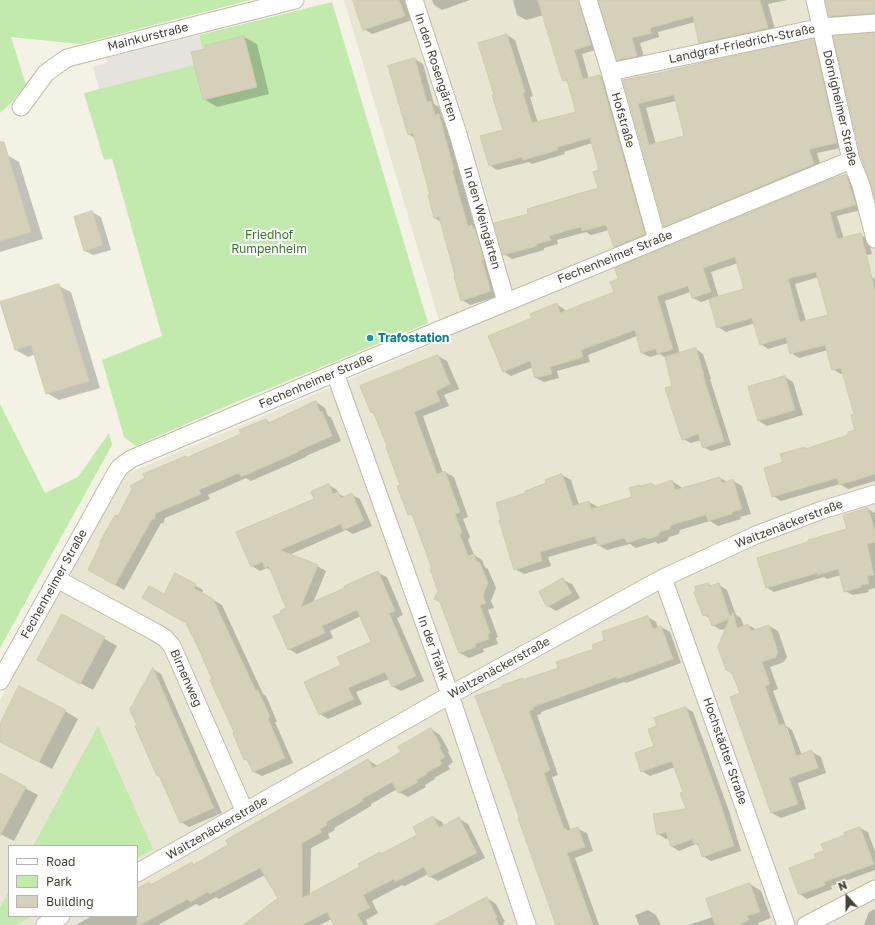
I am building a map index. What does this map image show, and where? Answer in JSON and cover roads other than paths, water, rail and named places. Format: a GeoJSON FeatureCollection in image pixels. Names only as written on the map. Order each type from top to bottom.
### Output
{"type":"FeatureCollection","features":[{"type":"Feature","properties":{"kind":"street","name":"Mainkurstraße"},"geometry":{"type":"LineString","coordinates":[[20,107],[46,73],[67,58],[295,0]]}},
{"type":"Feature","properties":{"kind":"street","name":"In den Rosengärten"},"geometry":{"type":"LineString","coordinates":[[414,0],[458,134]]}},
{"type":"Feature","properties":{"kind":"street","name":"Hofstraße"},"geometry":{"type":"LineString","coordinates":[[588,0],[610,72],[657,240]]}},
{"type":"Feature","properties":{"kind":"street","name":"Dörnigheimer Straße"},"geometry":{"type":"LineString","coordinates":[[815,0],[851,160],[861,185],[875,239]]}},
{"type":"Feature","properties":{"kind":"street","name":"Landgraf-Friedrich-Straße"},"geometry":{"type":"LineString","coordinates":[[610,72],[822,27],[875,23]]}},
{"type":"Feature","properties":{"kind":"street","name":"In den Weingärten"},"geometry":{"type":"LineString","coordinates":[[458,134],[506,302]]}},
{"type":"Feature","properties":{"kind":"street","name":"Fechenheimer Straße"},"geometry":{"type":"LineString","coordinates":[[0,681],[116,473],[125,463],[138,456],[335,373],[851,160]]}},
{"type":"Feature","properties":{"kind":"street","name":"In der Tränk"},"geometry":{"type":"LineString","coordinates":[[335,373],[450,695],[527,925]]}},
{"type":"Feature","properties":{"kind":"street","name":"Waitzenäckerstraße"},"geometry":{"type":"LineString","coordinates":[[138,872],[450,695],[663,578],[728,548],[786,524],[822,510],[875,494]]}},
{"type":"Feature","properties":{"kind":"street","name":"Hochstädter Straße"},"geometry":{"type":"LineString","coordinates":[[663,578],[786,925]]}},
{"type":"Feature","properties":{"kind":"street","name":"Birnenweg"},"geometry":{"type":"LineString","coordinates":[[57,579],[155,632],[165,638],[172,646],[244,812]]}},
{"type":"Feature","properties":{"kind":"street"},"geometry":{"type":"LineString","coordinates":[[806,925],[875,889]]}},
{"type":"Feature","properties":{"kind":"street"},"geometry":{"type":"LineString","coordinates":[[45,925],[59,917]]}},
{"type":"Feature","properties":{"kind":"place","name":"Trafostation"},"geometry":{"type":"Point","coordinates":[370,338]}},
{"type":"Feature","properties":{"kind":"park label","name":"Friedhof Rumpenheim"},"geometry":{"type":"Point","coordinates":[269,242]}}]}
